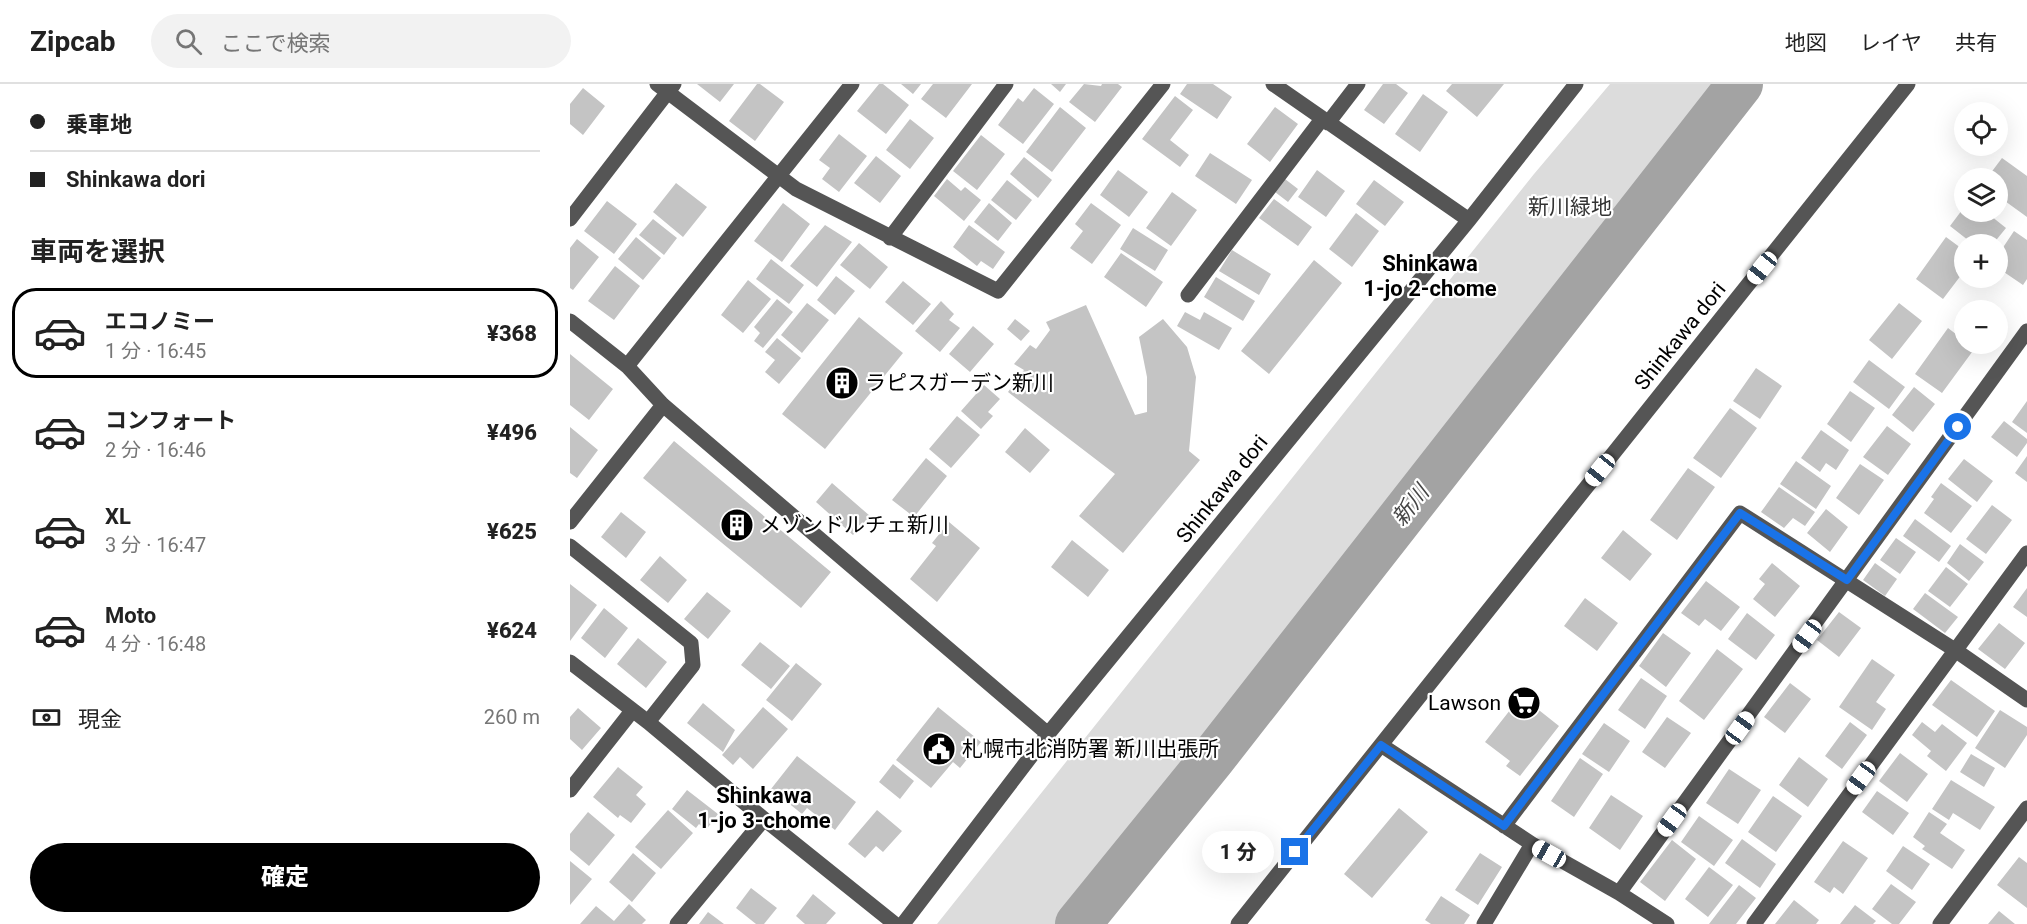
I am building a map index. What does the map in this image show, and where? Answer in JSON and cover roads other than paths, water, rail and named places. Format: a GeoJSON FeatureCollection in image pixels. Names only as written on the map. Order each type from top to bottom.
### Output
{"type":"FeatureCollection","features":[{"type":"Feature","properties":{"kind":"street"},"geometry":{"type":"LineString","coordinates":[[627,366],[852,84]]}},
{"type":"Feature","properties":{"kind":"street"},"geometry":{"type":"LineString","coordinates":[[890,238],[1006,84]]}},
{"type":"Feature","properties":{"kind":"street"},"geometry":{"type":"LineString","coordinates":[[570,219],[666,87],[796,189],[998,291],[1163,84]]}},
{"type":"Feature","properties":{"kind":"street"},"geometry":{"type":"LineString","coordinates":[[1273,84],[1469,220]]}},
{"type":"Feature","properties":{"kind":"street"},"geometry":{"type":"LineString","coordinates":[[1188,294],[1325,121],[1358,84]]}},
{"type":"Feature","properties":{"kind":"street","name":"Shinkawa dori"},"geometry":{"type":"LineString","coordinates":[[903,924],[1048,734],[1469,220],[1576,84]]}},
{"type":"Feature","properties":{"kind":"street","name":"Shinkawa dori"},"geometry":{"type":"LineString","coordinates":[[1238,924],[1908,84]]}},
{"type":"Feature","properties":{"kind":"street"},"geometry":{"type":"LineString","coordinates":[[570,321],[627,366],[663,405],[1048,734]]}},
{"type":"Feature","properties":{"kind":"street"},"geometry":{"type":"LineString","coordinates":[[1619,893],[2027,331]]}},
{"type":"Feature","properties":{"kind":"street"},"geometry":{"type":"LineString","coordinates":[[570,522],[663,405]]}},
{"type":"Feature","properties":{"kind":"street"},"geometry":{"type":"LineString","coordinates":[[1504,826],[1740,513],[1955,650],[2027,700]]}},
{"type":"Feature","properties":{"kind":"street"},"geometry":{"type":"LineString","coordinates":[[570,546],[692,643],[693,665],[648,722]]}},
{"type":"Feature","properties":{"kind":"street"},"geometry":{"type":"LineString","coordinates":[[1754,924],[2027,553]]}},
{"type":"Feature","properties":{"kind":"street"},"geometry":{"type":"LineString","coordinates":[[570,662],[648,722],[895,924]]}},
{"type":"Feature","properties":{"kind":"street"},"geometry":{"type":"LineString","coordinates":[[570,790],[632,711]]}},
{"type":"Feature","properties":{"kind":"street"},"geometry":{"type":"LineString","coordinates":[[1381,745],[1532,844],[1619,893],[1666,924]]}},
{"type":"Feature","properties":{"kind":"street"},"geometry":{"type":"LineString","coordinates":[[1940,924],[2027,808]]}},
{"type":"Feature","properties":{"kind":"street"},"geometry":{"type":"LineString","coordinates":[[677,924],[764,819]]}},
{"type":"Feature","properties":{"kind":"street"},"geometry":{"type":"LineString","coordinates":[[1484,924],[1532,844]]}},
{"type":"Feature","properties":{"kind":"waterway","name":"新川"},"geometry":{"type":"LineString","coordinates":[[1078,924],[1212,759],[1740,84]]}},
{"type":"Feature","properties":{"kind":"place","name":"ラピスガーデン新川"},"geometry":{"type":"Point","coordinates":[842,383]}},
{"type":"Feature","properties":{"kind":"place","name":"メゾンドルチェ新川"},"geometry":{"type":"Point","coordinates":[737,525]}},
{"type":"Feature","properties":{"kind":"place","name":"Lawson"},"geometry":{"type":"Point","coordinates":[1524,703]}},
{"type":"Feature","properties":{"kind":"place","name":"札幌市北消防署 新川出張所"},"geometry":{"type":"Point","coordinates":[939,749]}},
{"type":"Feature","properties":{"kind":"district","name":"Shinkawa 1-jo 2-chome"},"geometry":{"type":"Point","coordinates":[1430,276]}},
{"type":"Feature","properties":{"kind":"district","name":"Shinkawa 1-jo 3-chome"},"geometry":{"type":"Point","coordinates":[764,808]}},
{"type":"Feature","properties":{"kind":"park label","name":"新川緑地"},"geometry":{"type":"Point","coordinates":[1570,207]}}]}
